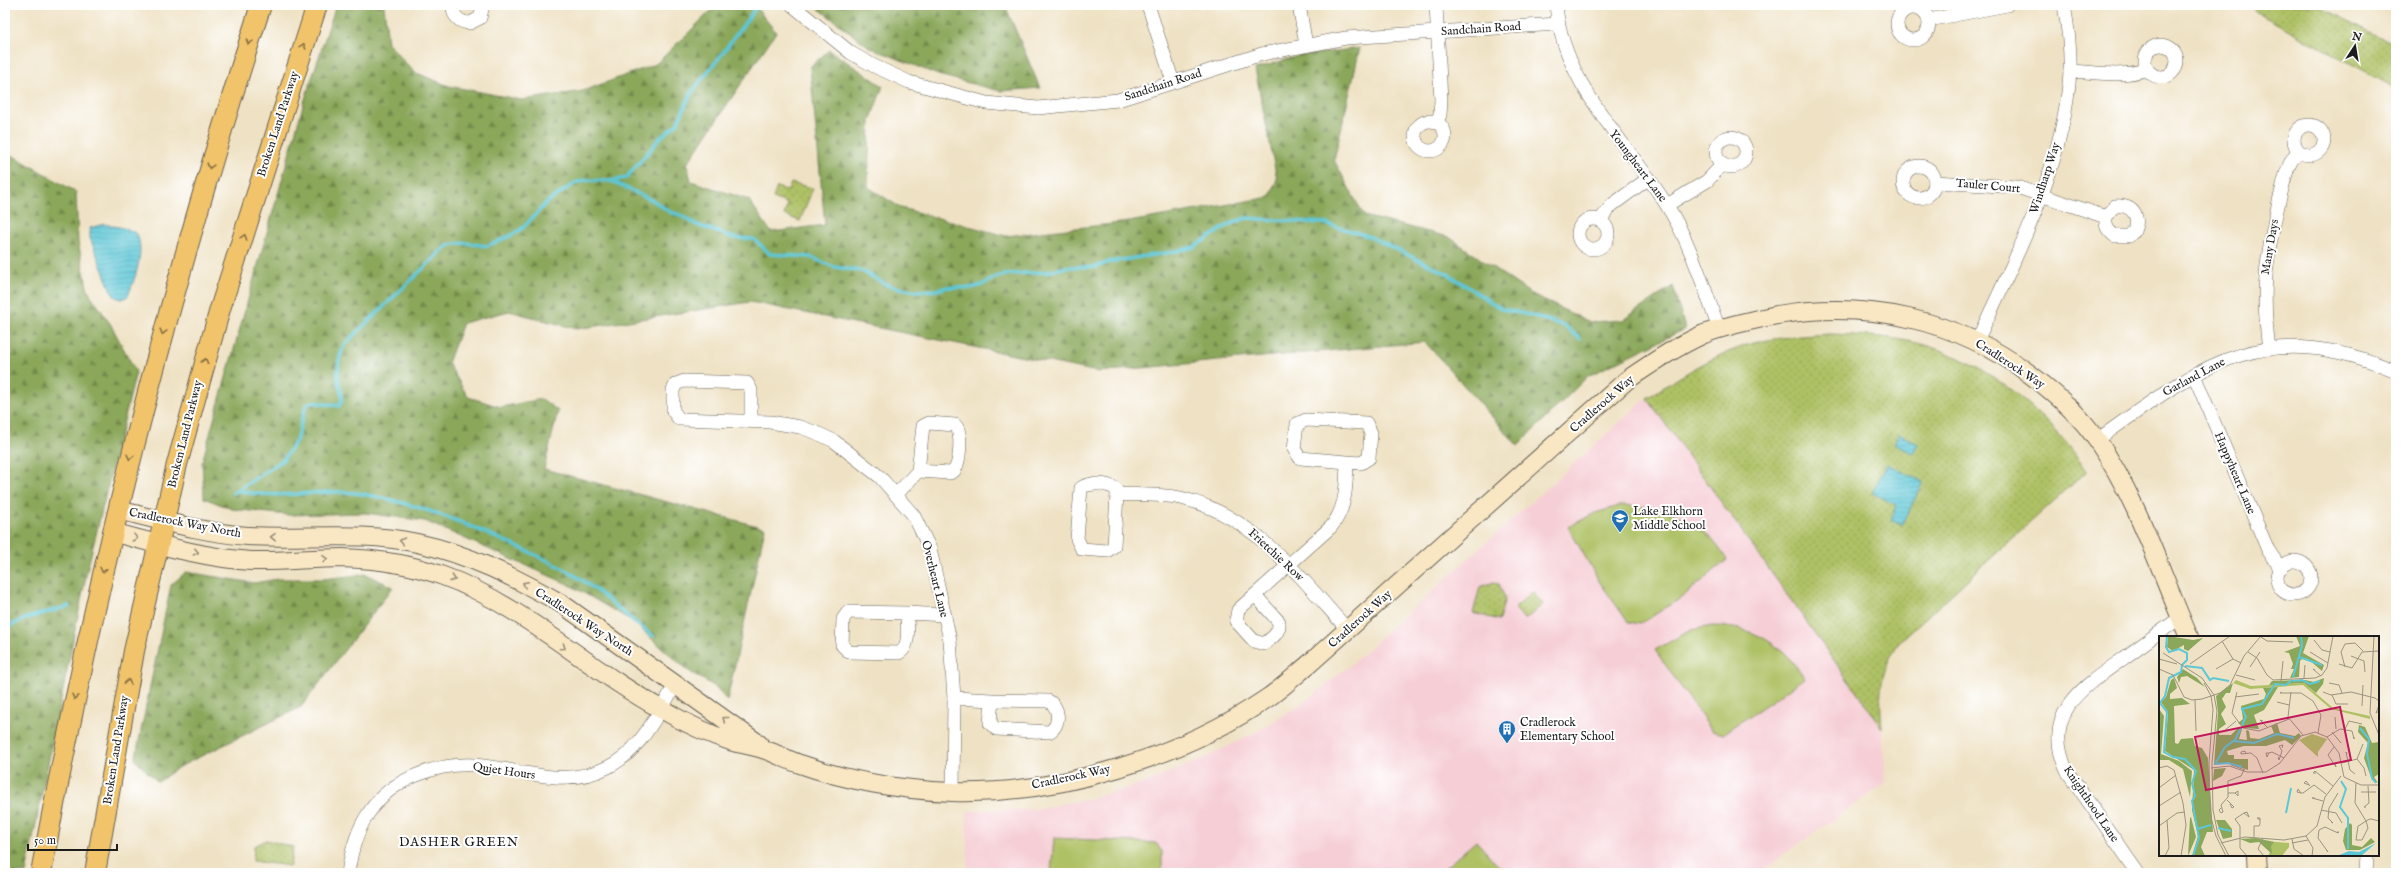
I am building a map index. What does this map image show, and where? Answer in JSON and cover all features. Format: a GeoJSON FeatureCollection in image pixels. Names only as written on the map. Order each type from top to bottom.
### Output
{"type":"FeatureCollection","features":[{"type":"Feature","properties":{"kind":"main road"},"geometry":{"type":"LineString","coordinates":[[41,873],[81,670],[112,532],[149,383],[213,154],[261,5]]}},
{"type":"Feature","properties":{"kind":"main road","name":"Broken Land Parkway"},"geometry":{"type":"LineString","coordinates":[[96,873],[126,694],[158,544],[195,394],[220,309],[317,5]]}},
{"type":"Feature","properties":{"kind":"street"},"geometry":{"type":"LineString","coordinates":[[453,5],[454,14],[458,20],[470,23],[480,18],[484,5]]}},
{"type":"Feature","properties":{"kind":"street","name":"Sandchain Road"},"geometry":{"type":"LineString","coordinates":[[792,5],[829,37],[879,69],[926,88],[986,103],[1038,108],[1118,100],[1262,54],[1346,38],[1558,24]]}},
{"type":"Feature","properties":{"kind":"street"},"geometry":{"type":"LineString","coordinates":[[1148,5],[1174,82]]}},
{"type":"Feature","properties":{"kind":"street"},"geometry":{"type":"LineString","coordinates":[[1299,5],[1306,45]]}},
{"type":"Feature","properties":{"kind":"street"},"geometry":{"type":"LineString","coordinates":[[1436,5],[1441,100],[1440,114],[1436,122]]}},
{"type":"Feature","properties":{"kind":"street","name":"Youngheart Lane"},"geometry":{"type":"LineString","coordinates":[[1556,5],[1558,24],[1568,54],[1604,121],[1649,178],[1667,205],[1699,274],[1719,329]]}},
{"type":"Feature","properties":{"kind":"street"},"geometry":{"type":"LineString","coordinates":[[1929,20],[2008,5]]}},
{"type":"Feature","properties":{"kind":"street","name":"Windharp Way"},"geometry":{"type":"LineString","coordinates":[[1977,341],[2022,244],[2041,194],[2060,131],[2067,102],[2070,71],[2070,42],[2064,5]]}},
{"type":"Feature","properties":{"kind":"street"},"geometry":{"type":"LineString","coordinates":[[2070,71],[2138,73],[2147,69]]}},
{"type":"Feature","properties":{"kind":"street","name":"Many Days"},"geometry":{"type":"LineString","coordinates":[[2269,349],[2264,314],[2267,253],[2288,167],[2298,151]]}},
{"type":"Feature","properties":{"kind":"street"},"geometry":{"type":"LineString","coordinates":[[1667,205],[1707,181],[1722,165]]}},
{"type":"Feature","properties":{"kind":"street"},"geometry":{"type":"LineString","coordinates":[[1600,220],[1612,205],[1649,178]]}},
{"type":"Feature","properties":{"kind":"street","name":"Tauler Court"},"geometry":{"type":"LineString","coordinates":[[1935,182],[2004,186],[2041,194],[2106,217]]}},
{"type":"Feature","properties":{"kind":"street","name":"Cradlerock Way"},"geometry":{"type":"LineString","coordinates":[[953,792],[1013,788],[1085,776],[1160,754],[1210,732],[1272,695],[1348,630],[1627,380],[1671,351],[1719,329],[1794,313],[1848,310],[1901,315],[1950,330],[1977,341],[2020,367],[2053,392],[2072,410],[2097,440],[2135,509],[2188,636]]}},
{"type":"Feature","properties":{"kind":"street","name":"Garland Lane"},"geometry":{"type":"LineString","coordinates":[[2097,440],[2175,384],[2216,362],[2242,354],[2269,349],[2302,347],[2332,350],[2396,371]]}},
{"type":"Feature","properties":{"kind":"street","name":"Happyheart Lane"},"geometry":{"type":"LineString","coordinates":[[2194,375],[2268,550],[2281,569]]}},
{"type":"Feature","properties":{"kind":"street","name":"Overheart Lane"},"geometry":{"type":"LineString","coordinates":[[751,421],[751,390],[747,383],[684,381],[676,384],[673,390],[672,411],[679,419],[751,421],[800,427],[834,441],[880,477],[897,494],[914,516],[930,549],[945,615],[954,698],[953,792]]}},
{"type":"Feature","properties":{"kind":"street"},"geometry":{"type":"LineString","coordinates":[[1306,420],[1366,423],[1371,433],[1369,458],[1361,463],[1347,462],[1300,458],[1294,449],[1297,424],[1306,420]]}},
{"type":"Feature","properties":{"kind":"street"},"geometry":{"type":"LineString","coordinates":[[897,494],[918,471],[923,426],[929,422],[955,425],[959,432],[958,463],[954,471],[950,473],[918,471]]}},
{"type":"Feature","properties":{"kind":"street"},"geometry":{"type":"LineString","coordinates":[[1255,595],[1338,518],[1344,505],[1347,462]]}},
{"type":"Feature","properties":{"kind":"street","name":"Frietchie Row"},"geometry":{"type":"LineString","coordinates":[[1088,484],[1109,485],[1116,489],[1117,494],[1114,546],[1107,551],[1082,549],[1077,539],[1081,488],[1088,484]]}},
{"type":"Feature","properties":{"kind":"street","name":"Frietchie Row"},"geometry":{"type":"LineString","coordinates":[[1117,494],[1180,498],[1213,509],[1249,529],[1289,565],[1348,630]]}},
{"type":"Feature","properties":{"kind":"street","name":"Cradlerock Way North"},"geometry":{"type":"LineString","coordinates":[[118,510],[164,521],[246,536],[365,536],[418,544],[445,551],[504,573],[562,604],[768,750]]}},
{"type":"Feature","properties":{"kind":"street","name":"Cradlerock Way North"},"geometry":{"type":"LineString","coordinates":[[112,532],[158,544],[247,560],[366,560],[396,564],[438,574],[462,583],[515,613],[588,665],[660,709],[701,730],[768,750],[800,764],[862,780],[906,788],[953,792]]}},
{"type":"Feature","properties":{"kind":"street"},"geometry":{"type":"LineString","coordinates":[[907,613],[907,643],[903,651],[899,653],[849,652],[842,645],[843,619],[848,612],[907,613],[945,615]]}},
{"type":"Feature","properties":{"kind":"street","name":"Knighthood Lane"},"geometry":{"type":"LineString","coordinates":[[2138,873],[2067,771],[2062,760],[2058,732],[2068,704],[2084,687],[2180,618]]}},
{"type":"Feature","properties":{"kind":"street","name":"Quiet Hours"},"geometry":{"type":"LineString","coordinates":[[348,873],[356,840],[370,810],[377,802],[406,781],[435,770],[462,766],[489,767],[551,778],[584,776],[608,768],[621,759],[644,736],[676,684]]}},
{"type":"Feature","properties":{"kind":"street"},"geometry":{"type":"LineString","coordinates":[[954,698],[1048,701],[1057,708],[1056,724],[1054,729],[1048,732],[996,729],[990,723],[992,700]]}},
{"type":"Feature","properties":{"kind":"street"},"geometry":{"type":"LineString","coordinates":[[2257,856],[2258,873]]}},
{"type":"Feature","properties":{"kind":"street"},"geometry":{"type":"LineString","coordinates":[[2366,873],[2367,856]]}},
{"type":"Feature","properties":{"kind":"shaded area","name":"Lake Elkhorn Middle School"},"geometry":{"type":"Polygon","coordinates":[[[1647,398],[1882,728],[1886,782],[1758,873],[968,873],[967,811],[1036,809],[1089,799],[1147,782],[1205,758],[1260,730],[1306,701],[1347,668],[1647,398]]]}},
{"type":"Feature","properties":{"kind":"green space"},"geometry":{"type":"Polygon","coordinates":[[[336,5],[384,5],[388,43],[414,72],[449,86],[522,100],[583,91],[656,64],[717,5],[754,5],[776,32],[687,164],[691,181],[749,200],[771,232],[825,225],[810,67],[829,50],[883,86],[870,121],[868,187],[901,208],[1006,236],[1129,222],[1270,197],[1277,179],[1255,69],[1298,56],[1360,48],[1334,160],[1364,216],[1449,237],[1534,296],[1590,322],[1623,320],[1673,286],[1685,329],[1588,376],[1518,446],[1425,342],[1098,372],[750,302],[577,329],[509,311],[463,323],[448,363],[468,397],[501,407],[542,399],[558,411],[544,469],[765,528],[727,701],[717,688],[687,670],[632,621],[570,585],[425,521],[365,513],[288,515],[232,509],[204,498],[202,462],[304,102],[336,5]]]}},
{"type":"Feature","properties":{"kind":"green space"},"geometry":{"type":"Polygon","coordinates":[[[814,5],[1005,5],[1040,88],[1000,91],[938,75],[869,47],[814,5]]]}},
{"type":"Feature","properties":{"kind":"green space"},"geometry":{"type":"Polygon","coordinates":[[[2249,5],[2317,5],[2396,45],[2396,88],[2254,11],[2249,5]]]}},
{"type":"Feature","properties":{"kind":"green space"},"geometry":{"type":"Polygon","coordinates":[[[5,151],[76,192],[78,242],[88,291],[111,325],[136,372],[87,571],[26,873],[5,873],[5,151]]]}},
{"type":"Feature","properties":{"kind":"green space"},"geometry":{"type":"Polygon","coordinates":[[[791,183],[813,188],[800,221],[784,215],[788,204],[773,198],[777,187],[788,191],[791,183]]]}},
{"type":"Feature","properties":{"kind":"green space"},"geometry":{"type":"Polygon","coordinates":[[[1829,334],[1873,336],[1917,343],[1942,351],[1967,362],[2013,392],[2035,410],[2072,450],[2087,471],[1900,641],[1893,652],[1884,673],[1881,693],[1882,728],[1647,398],[1708,361],[1747,345],[1788,337],[1829,334]]]}},
{"type":"Feature","properties":{"kind":"green space"},"geometry":{"type":"Polygon","coordinates":[[[1623,505],[1655,509],[1683,518],[1707,534],[1727,560],[1681,598],[1640,624],[1628,622],[1599,581],[1568,527],[1595,513],[1623,505]]]}},
{"type":"Feature","properties":{"kind":"green space"},"geometry":{"type":"Polygon","coordinates":[[[186,572],[254,583],[278,579],[323,579],[366,574],[393,587],[301,707],[179,767],[158,782],[135,760],[171,585],[186,572]]]}},
{"type":"Feature","properties":{"kind":"green space"},"geometry":{"type":"Polygon","coordinates":[[[1494,582],[1499,584],[1505,598],[1499,620],[1473,613],[1480,587],[1494,582]]]}},
{"type":"Feature","properties":{"kind":"green space"},"geometry":{"type":"Polygon","coordinates":[[[1532,592],[1543,604],[1525,620],[1515,608],[1532,592]]]}},
{"type":"Feature","properties":{"kind":"green space"},"geometry":{"type":"Polygon","coordinates":[[[1712,626],[1742,630],[1766,639],[1786,655],[1805,678],[1723,734],[1712,731],[1655,650],[1691,630],[1712,626]]]}},
{"type":"Feature","properties":{"kind":"green space"},"geometry":{"type":"Polygon","coordinates":[[[1054,838],[1156,843],[1162,852],[1162,873],[1051,873],[1054,838]]]}},
{"type":"Feature","properties":{"kind":"green space"},"geometry":{"type":"Polygon","coordinates":[[[266,840],[293,847],[290,866],[253,861],[254,846],[266,840]]]}},
{"type":"Feature","properties":{"kind":"green space"},"geometry":{"type":"Polygon","coordinates":[[[1476,841],[1501,869],[1497,873],[1439,873],[1476,841]]]}},
{"type":"Feature","properties":{"kind":"water"},"geometry":{"type":"Polygon","coordinates":[[[104,224],[128,229],[137,234],[139,241],[140,257],[136,273],[128,296],[122,299],[115,297],[111,291],[90,238],[90,228],[104,224]]]}},
{"type":"Feature","properties":{"kind":"water"},"geometry":{"type":"Polygon","coordinates":[[[1899,434],[1918,444],[1913,453],[1894,443],[1899,434]]]}},
{"type":"Feature","properties":{"kind":"water"},"geometry":{"type":"Polygon","coordinates":[[[1887,464],[1923,482],[1902,525],[1891,520],[1896,505],[1872,493],[1887,464]]]}},
{"type":"Feature","properties":{"kind":"waterway"},"geometry":{"type":"LineString","coordinates":[[233,493],[283,460],[296,441],[306,405],[312,402],[339,406],[342,396],[338,379],[338,366],[344,345],[447,246],[466,243],[487,246],[510,236],[524,227],[546,203],[575,183],[586,180],[611,181],[626,178],[661,137],[677,124],[691,93],[757,6]]}},
{"type":"Feature","properties":{"kind":"waterway"},"geometry":{"type":"LineString","coordinates":[[611,181],[654,201],[670,212],[680,215],[697,225],[735,238],[754,239],[770,254],[810,257],[834,267],[862,271],[887,285],[917,291],[937,290],[947,287],[971,288],[982,285],[996,277],[1010,274],[1046,272],[1067,267],[1096,267],[1109,262],[1172,252],[1194,247],[1230,224],[1246,218],[1323,223],[1368,236],[1446,273],[1502,309],[1534,316],[1565,326],[1580,339]]}},
{"type":"Feature","properties":{"kind":"waterway"},"geometry":{"type":"LineString","coordinates":[[238,490],[270,495],[335,492],[352,493],[387,499],[441,515],[527,551],[567,571],[595,589],[653,636]]}},
{"type":"Feature","properties":{"kind":"waterway"},"geometry":{"type":"LineString","coordinates":[[5,628],[27,618],[69,606]]}},
{"type":"Feature","properties":{"kind":"place","name":"Lake Elkhorn Middle School"},"geometry":{"type":"Point","coordinates":[1620,533]}},
{"type":"Feature","properties":{"kind":"place","name":"Cradlerock Elementary School"},"geometry":{"type":"Point","coordinates":[1507,744]}},
{"type":"Feature","properties":{"kind":"district","name":"DASHER GREEN"},"geometry":{"type":"Point","coordinates":[459,842]}}]}
